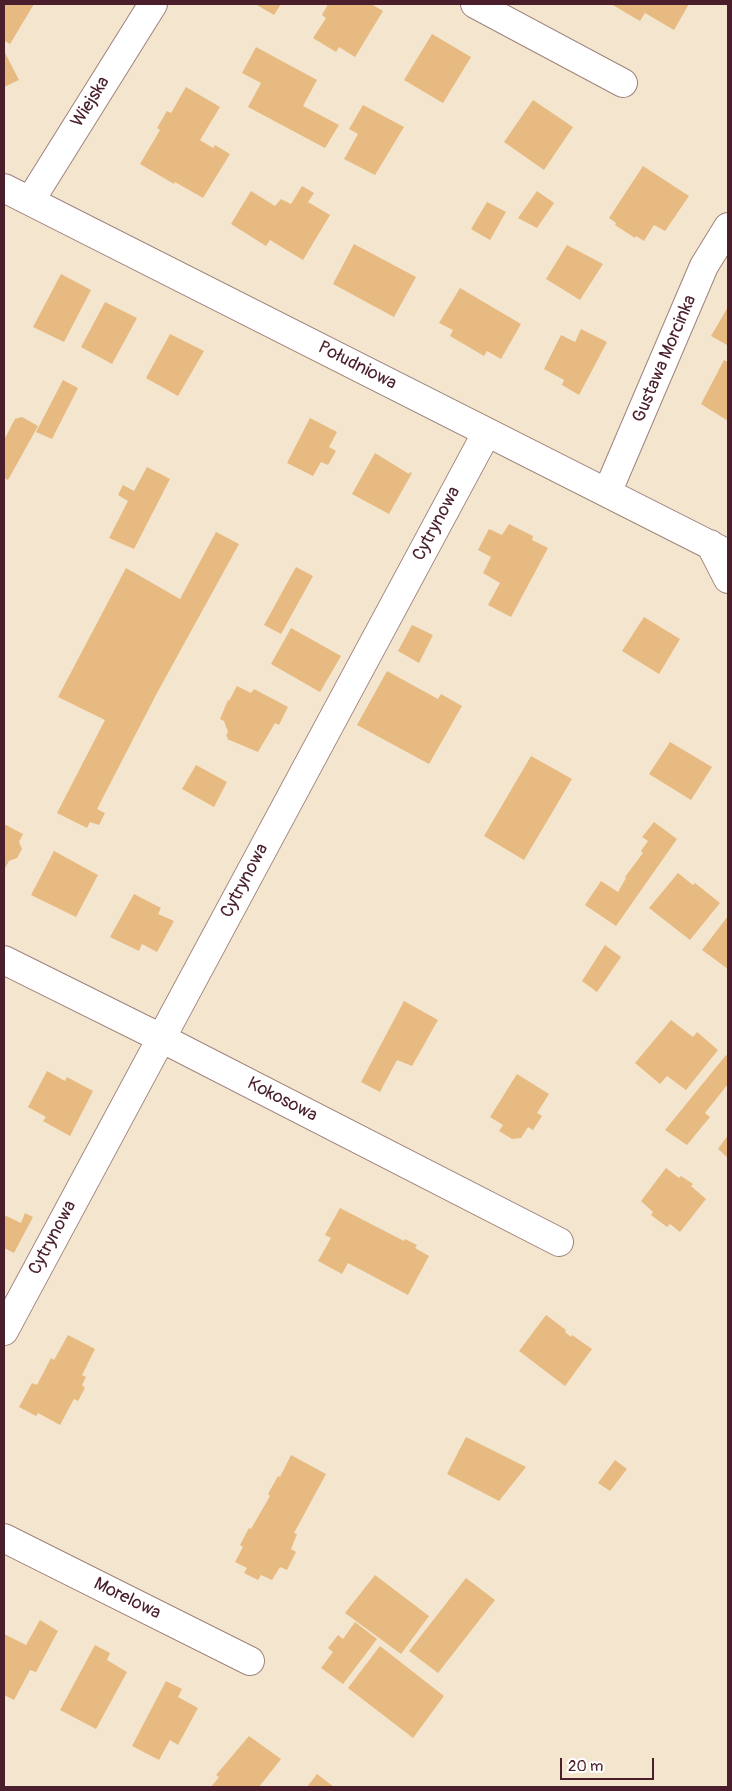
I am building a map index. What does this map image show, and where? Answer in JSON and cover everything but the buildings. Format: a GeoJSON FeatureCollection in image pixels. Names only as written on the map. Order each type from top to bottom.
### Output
{"type":"FeatureCollection","features":[{"type":"Feature","properties":{"kind":"street","name":"Wiejska"},"geometry":{"type":"LineString","coordinates":[[30,201],[153,4]]}},
{"type":"Feature","properties":{"kind":"street"},"geometry":{"type":"LineString","coordinates":[[475,4],[623,83]]}},
{"type":"Feature","properties":{"kind":"street","name":"Południowa"},"geometry":{"type":"LineString","coordinates":[[4,188],[719,549],[728,579]]}},
{"type":"Feature","properties":{"kind":"street","name":"Gustawa Morcinka"},"geometry":{"type":"LineString","coordinates":[[608,493],[704,266],[728,227]]}},
{"type":"Feature","properties":{"kind":"street","name":"Cytrynowa"},"geometry":{"type":"LineString","coordinates":[[4,1330],[487,432]]}},
{"type":"Feature","properties":{"kind":"street","name":"Kokosowa"},"geometry":{"type":"LineString","coordinates":[[4,960],[161,1038],[558,1242]]}},
{"type":"Feature","properties":{"kind":"street","name":"Morelowa"},"geometry":{"type":"LineString","coordinates":[[4,1538],[250,1660]]}}]}
